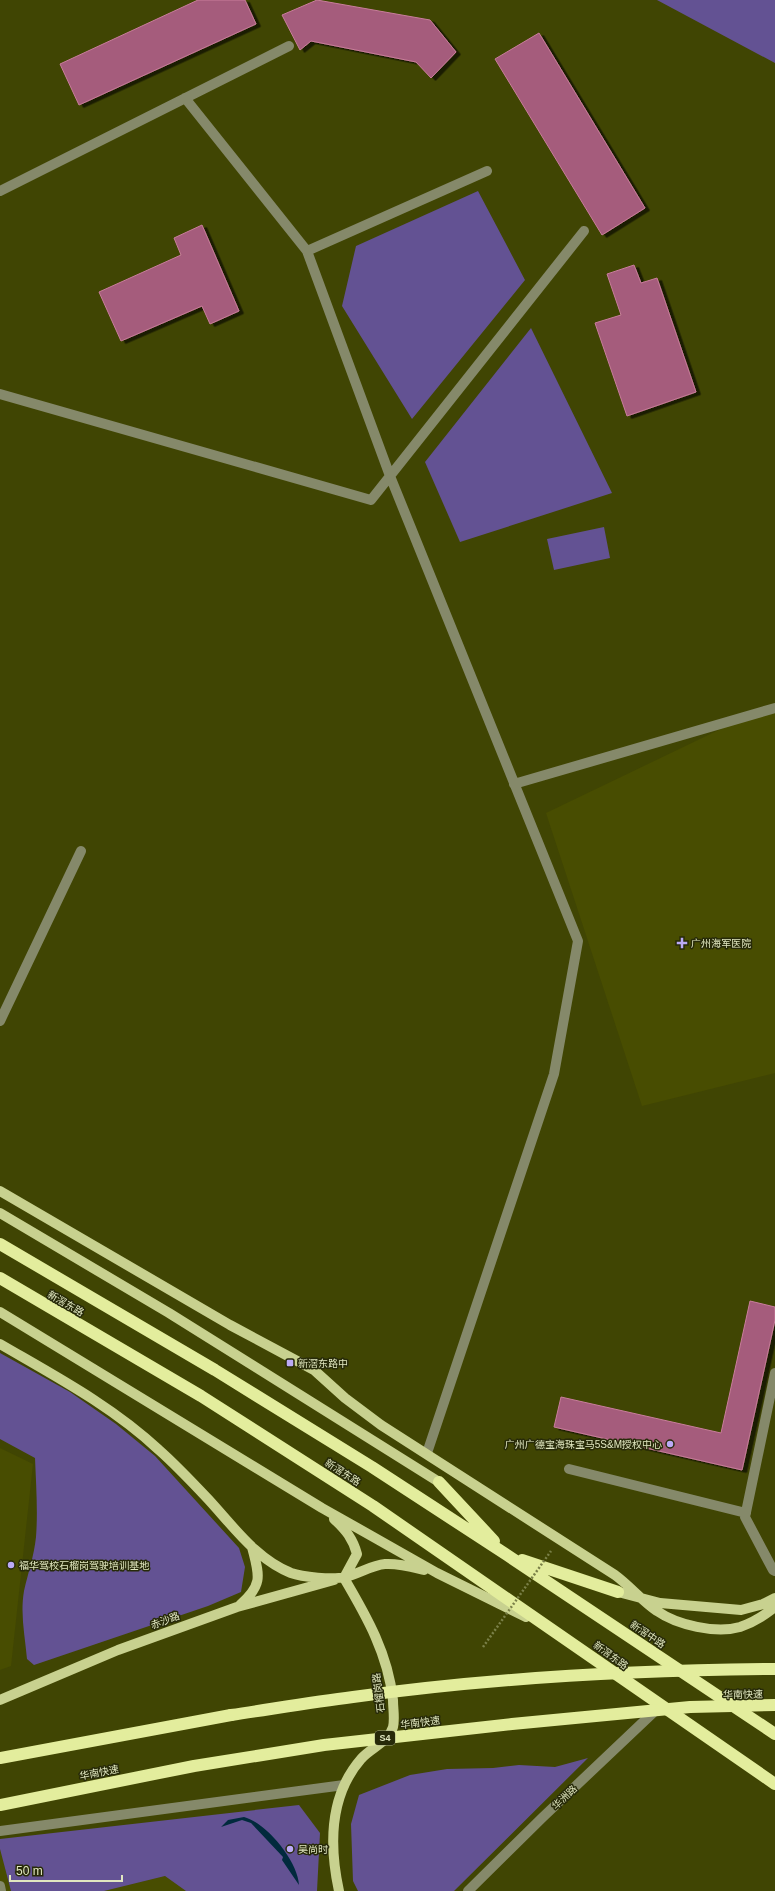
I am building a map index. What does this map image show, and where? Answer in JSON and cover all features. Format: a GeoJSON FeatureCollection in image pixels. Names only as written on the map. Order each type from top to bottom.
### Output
{"type":"FeatureCollection","features":[{"type":"Feature","properties":{"kind":"highway","name":"新滘东路"},"geometry":{"type":"LineString","coordinates":[[0,1244],[215,1370],[372,1467],[507,1555]]}},
{"type":"Feature","properties":{"kind":"highway","name":"新滘东路"},"geometry":{"type":"LineString","coordinates":[[0,1278],[201,1396],[373,1506],[561,1634],[661,1706]]}},
{"type":"Feature","properties":{"kind":"highway"},"geometry":{"type":"LineString","coordinates":[[439,1482],[507,1555],[618,1592]]}},
{"type":"Feature","properties":{"kind":"highway","name":"新滘中路"},"geometry":{"type":"LineString","coordinates":[[507,1555],[775,1734]]}},
{"type":"Feature","properties":{"kind":"highway"},"geometry":{"type":"LineString","coordinates":[[0,1758],[231,1715],[354,1696],[498,1681],[721,1669],[775,1668]]}},
{"type":"Feature","properties":{"kind":"highway","name":"华南快速"},"geometry":{"type":"LineString","coordinates":[[0,1804],[179,1769],[324,1745],[512,1724],[690,1707],[775,1705]]}},
{"type":"Feature","properties":{"kind":"highway"},"geometry":{"type":"LineString","coordinates":[[661,1706],[775,1784]]}},
{"type":"Feature","properties":{"kind":"main road"},"geometry":{"type":"LineString","coordinates":[[0,1191],[230,1325],[307,1366],[360,1410],[615,1575],[656,1611],[672,1620],[694,1627],[719,1629],[740,1627],[766,1614],[775,1607]]}},
{"type":"Feature","properties":{"kind":"main road"},"geometry":{"type":"LineString","coordinates":[[0,1213],[169,1313],[439,1482]]}},
{"type":"Feature","properties":{"kind":"main road"},"geometry":{"type":"LineString","coordinates":[[0,1312],[322,1508],[438,1573],[561,1634]]}},
{"type":"Feature","properties":{"kind":"main road"},"geometry":{"type":"LineString","coordinates":[[0,1344],[66,1382],[119,1417],[158,1449],[196,1486],[252,1547],[277,1566],[292,1573],[304,1576],[344,1578],[357,1554],[354,1541],[346,1530],[322,1508]]}},
{"type":"Feature","properties":{"kind":"main road"},"geometry":{"type":"LineString","coordinates":[[237,1607],[252,1595],[257,1583],[258,1573],[252,1547]]}},
{"type":"Feature","properties":{"kind":"main road","name":"赤沙路"},"geometry":{"type":"LineString","coordinates":[[0,1700],[118,1650],[237,1607],[344,1578],[384,1564],[407,1565],[438,1573]]}},
{"type":"Feature","properties":{"kind":"main road","name":"石榴岗路"},"geometry":{"type":"LineString","coordinates":[[339,1891],[336,1878],[333,1835],[336,1803],[344,1786],[361,1758],[384,1740],[392,1729],[394,1721],[391,1683],[386,1662],[362,1608],[344,1578]]}},
{"type":"Feature","properties":{"kind":"main road"},"geometry":{"type":"LineString","coordinates":[[618,1592],[645,1600],[682,1606],[741,1610],[763,1604],[775,1598]]}},
{"type":"Feature","properties":{"kind":"street"},"geometry":{"type":"LineString","coordinates":[[0,191],[289,46]]}},
{"type":"Feature","properties":{"kind":"street"},"geometry":{"type":"LineString","coordinates":[[185,98],[307,251],[390,476],[578,940],[554,1074],[427,1453]]}},
{"type":"Feature","properties":{"kind":"street"},"geometry":{"type":"LineString","coordinates":[[307,251],[487,171]]}},
{"type":"Feature","properties":{"kind":"street"},"geometry":{"type":"LineString","coordinates":[[0,394],[371,500],[584,231]]}},
{"type":"Feature","properties":{"kind":"street"},"geometry":{"type":"LineString","coordinates":[[514,784],[775,708]]}},
{"type":"Feature","properties":{"kind":"street"},"geometry":{"type":"LineString","coordinates":[[0,1022],[81,851]]}},
{"type":"Feature","properties":{"kind":"street"},"geometry":{"type":"LineString","coordinates":[[775,1373],[745,1517],[773,1570],[775,1570]]}},
{"type":"Feature","properties":{"kind":"street"},"geometry":{"type":"LineString","coordinates":[[569,1469],[746,1512]]}},
{"type":"Feature","properties":{"kind":"street","name":"华洲路"},"geometry":{"type":"LineString","coordinates":[[468,1891],[548,1812],[661,1706]]}},
{"type":"Feature","properties":{"kind":"street"},"geometry":{"type":"LineString","coordinates":[[0,1831],[344,1786]]}},
{"type":"Feature","properties":{"kind":"street"},"geometry":{"type":"LineString","coordinates":[[0,1886],[1,1891]]}},
{"type":"Feature","properties":{"kind":"path"},"geometry":{"type":"LineString","coordinates":[[483,1647],[551,1551]]}},
{"type":"Feature","properties":{"kind":"shaded area"},"geometry":{"type":"Polygon","coordinates":[[[657,0],[775,0],[775,63],[657,0]]]}},
{"type":"Feature","properties":{"kind":"shaded area"},"geometry":{"type":"Polygon","coordinates":[[[478,191],[525,280],[412,419],[342,306],[356,246],[478,191]]]}},
{"type":"Feature","properties":{"kind":"shaded area"},"geometry":{"type":"Polygon","coordinates":[[[531,328],[612,493],[460,542],[425,462],[531,328]]]}},
{"type":"Feature","properties":{"kind":"shaded area"},"geometry":{"type":"Polygon","coordinates":[[[604,527],[610,558],[554,570],[547,539],[604,527]]]}},
{"type":"Feature","properties":{"kind":"shaded area","name":"广州海军医院"},"geometry":{"type":"Polygon","coordinates":[[[775,703],[775,1073],[642,1106],[546,813],[775,703]]]}},
{"type":"Feature","properties":{"kind":"shaded area"},"geometry":{"type":"Polygon","coordinates":[[[0,1353],[70,1392],[116,1424],[155,1456],[239,1548],[245,1567],[241,1592],[208,1606],[34,1665],[27,1659],[22,1608],[24,1591],[36,1537],[37,1507],[35,1458],[0,1439],[0,1353]]]}},
{"type":"Feature","properties":{"kind":"shaded area","name":"福华驾校石榴岗驾驶培训基地"},"geometry":{"type":"Polygon","coordinates":[[[0,1448],[33,1464],[11,1666],[0,1670],[0,1448]]]}},
{"type":"Feature","properties":{"kind":"shaded area"},"geometry":{"type":"Polygon","coordinates":[[[588,1758],[454,1891],[358,1891],[353,1881],[351,1824],[359,1795],[410,1775],[447,1769],[493,1768],[519,1765],[555,1767],[588,1758]]]}},
{"type":"Feature","properties":{"kind":"shaded area"},"geometry":{"type":"Polygon","coordinates":[[[299,1805],[320,1833],[317,1891],[186,1891],[165,1876],[104,1891],[11,1891],[0,1849],[0,1839],[299,1805]]]}},
{"type":"Feature","properties":{"kind":"shaded area"},"geometry":{"type":"Polygon","coordinates":[[[0,1849],[11,1891],[0,1891],[0,1849]]]}},
{"type":"Feature","properties":{"kind":"shaded area"},"geometry":{"type":"Polygon","coordinates":[[[165,1876],[186,1891],[104,1891],[165,1876]]]}},
{"type":"Feature","properties":{"kind":"water"},"geometry":{"type":"Polygon","coordinates":[[[244,1817],[262,1827],[280,1845],[293,1866],[299,1885],[282,1860],[283,1857],[251,1823],[242,1820],[221,1827],[228,1820],[244,1817]]]}},
{"type":"Feature","properties":{"kind":"building"},"geometry":{"type":"Polygon","coordinates":[[[198,0],[245,0],[256,24],[79,105],[60,64],[198,0]]]}},
{"type":"Feature","properties":{"kind":"building"},"geometry":{"type":"Polygon","coordinates":[[[317,0],[430,20],[456,52],[431,78],[416,62],[311,41],[300,50],[282,15],[317,0]]]}},
{"type":"Feature","properties":{"kind":"building"},"geometry":{"type":"Polygon","coordinates":[[[539,33],[645,208],[602,235],[495,59],[539,33]]]}},
{"type":"Feature","properties":{"kind":"building"},"geometry":{"type":"Polygon","coordinates":[[[202,225],[239,311],[210,324],[202,306],[121,341],[99,292],[181,255],[174,238],[202,225]]]}},
{"type":"Feature","properties":{"kind":"building"},"geometry":{"type":"Polygon","coordinates":[[[634,265],[641,283],[657,278],[696,392],[627,416],[595,323],[621,315],[607,274],[634,265]]]}},
{"type":"Feature","properties":{"kind":"building"},"geometry":{"type":"Polygon","coordinates":[[[750,1301],[775,1307],[775,1320],[742,1470],[554,1427],[561,1397],[721,1433],[750,1301]]]}},
{"type":"Feature","properties":{"kind":"place","name":"广州海军医院"},"geometry":{"type":"Point","coordinates":[682,943]}},
{"type":"Feature","properties":{"kind":"place","name":"新滘东路中"},"geometry":{"type":"Point","coordinates":[290,1363]}},
{"type":"Feature","properties":{"kind":"place","name":"广州广德宝海珠宝马5S&M授权中心"},"geometry":{"type":"Point","coordinates":[670,1444]}},
{"type":"Feature","properties":{"kind":"place","name":"福华驾校石榴岗驾驶培训基地"},"geometry":{"type":"Point","coordinates":[11,1565]}},
{"type":"Feature","properties":{"kind":"place","name":"吴尚时"},"geometry":{"type":"Point","coordinates":[290,1849]}}]}
